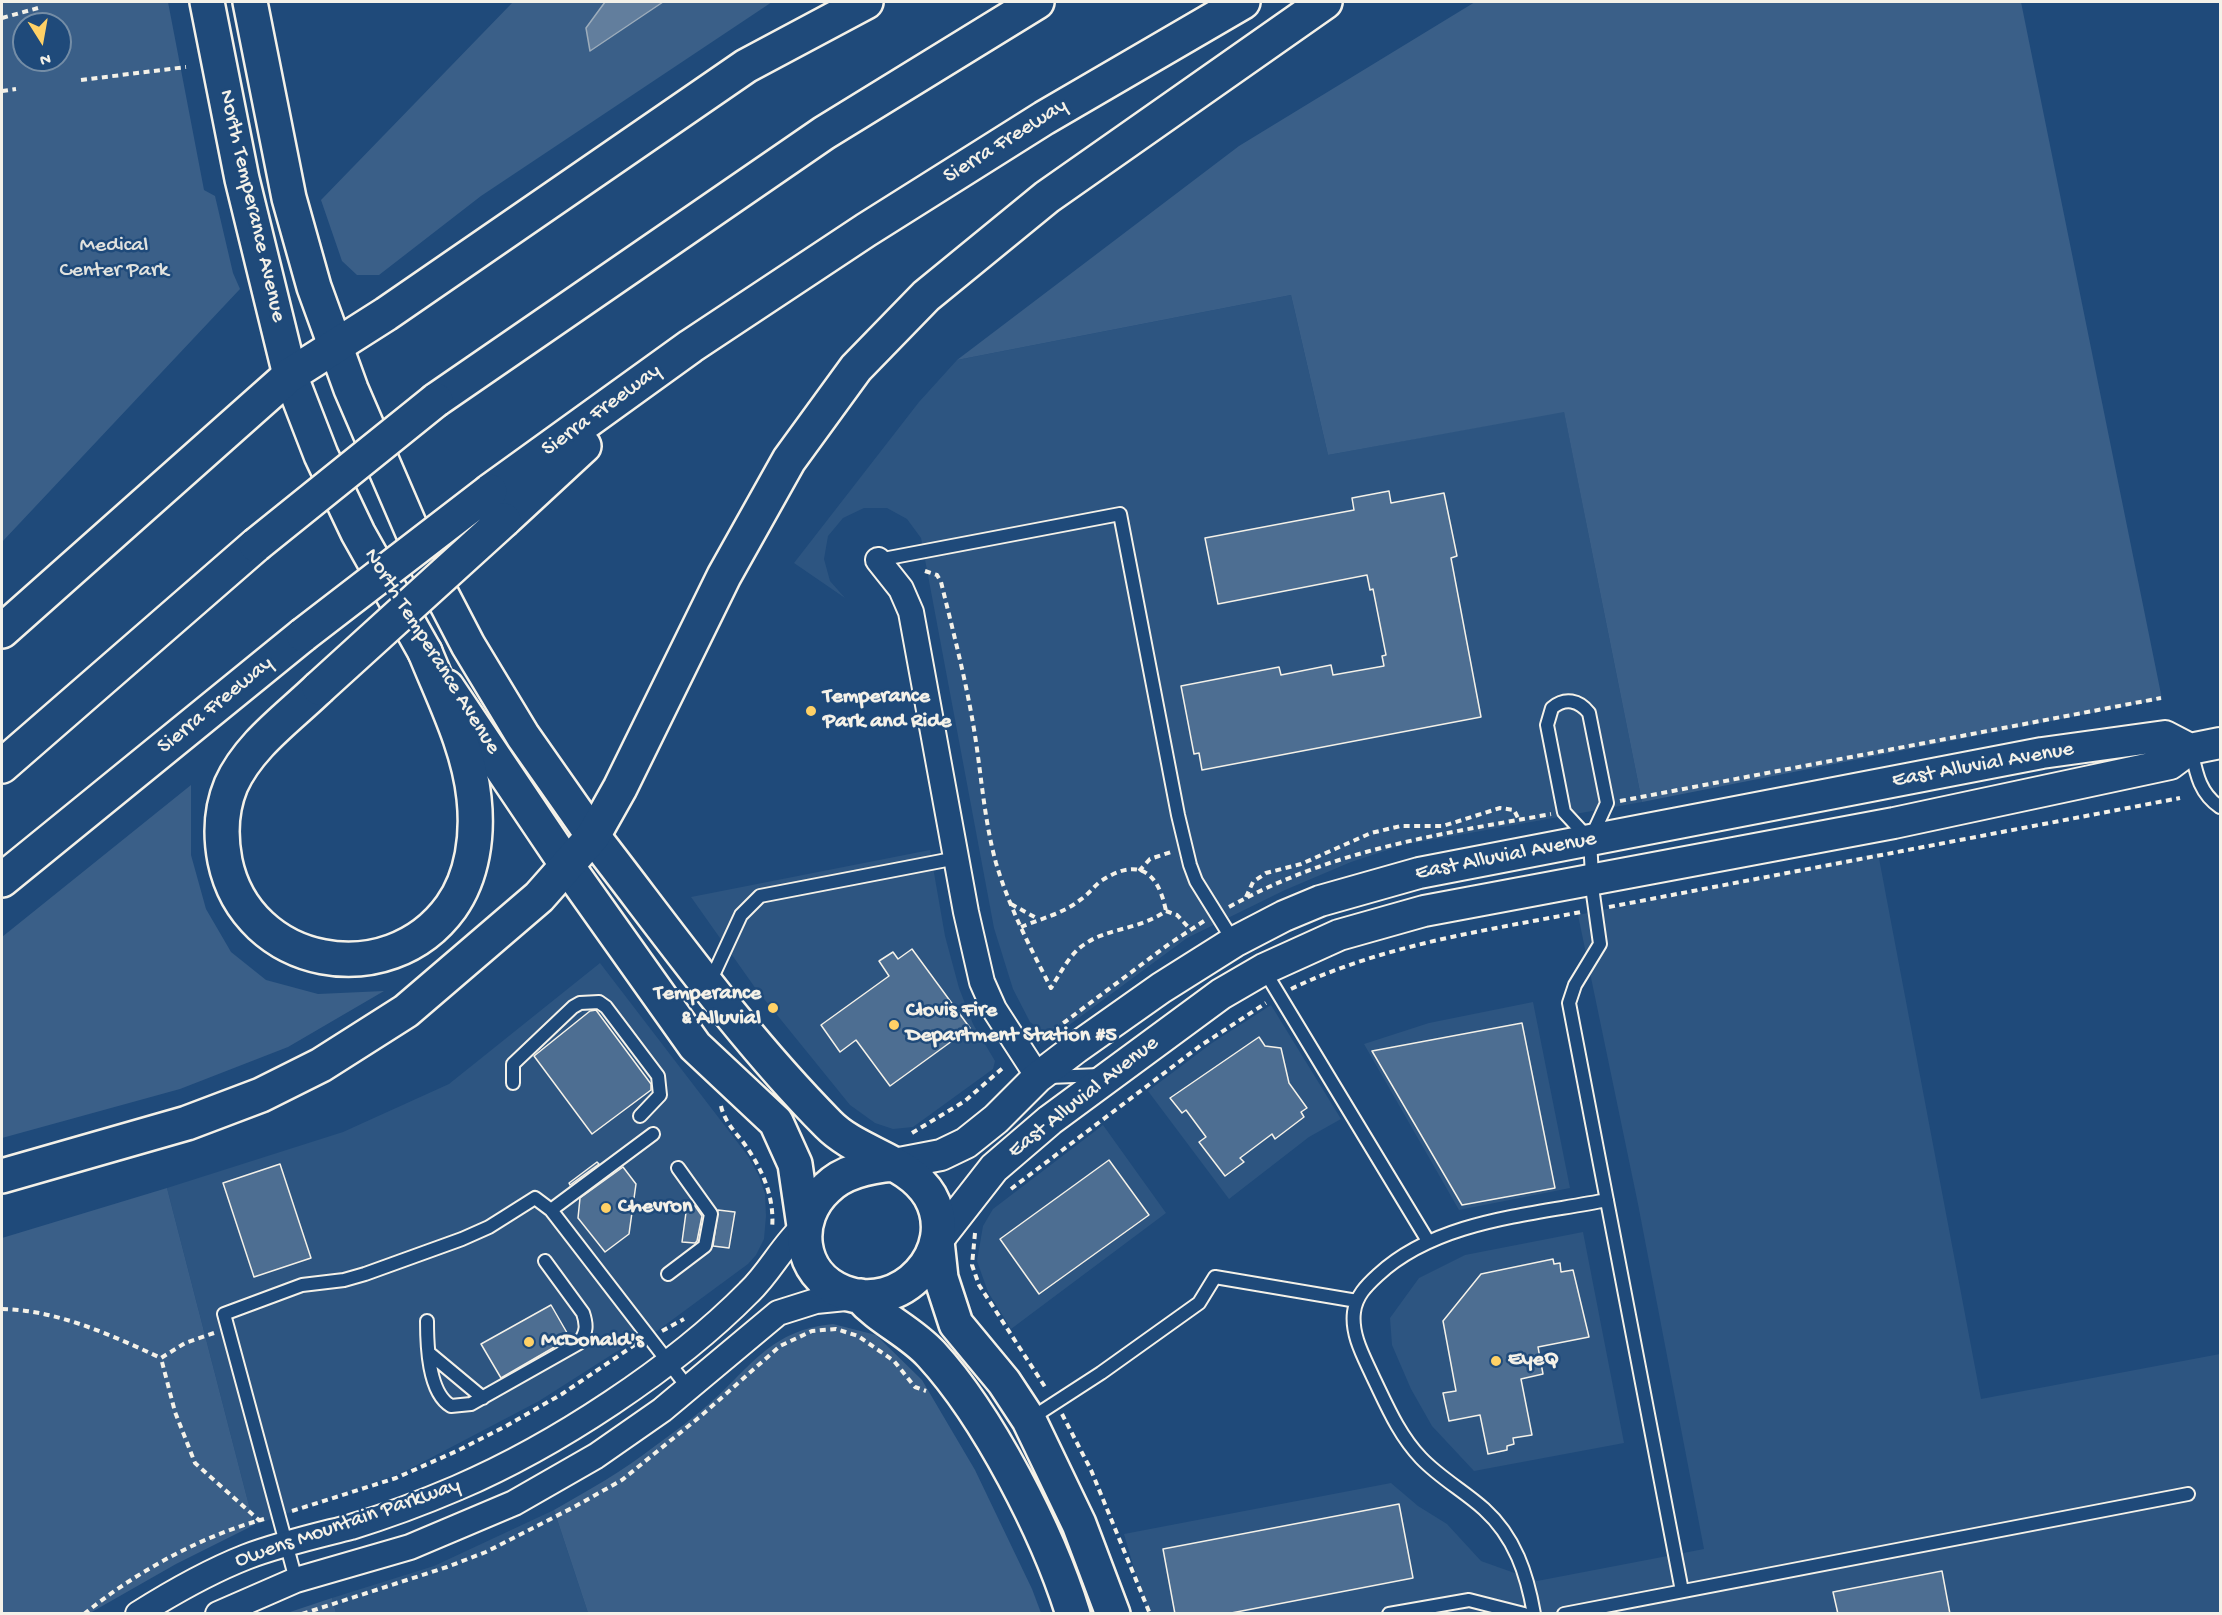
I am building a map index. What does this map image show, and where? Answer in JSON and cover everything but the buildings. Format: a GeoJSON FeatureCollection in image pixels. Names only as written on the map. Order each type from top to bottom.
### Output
{"type":"FeatureCollection","features":[{"type":"Feature","properties":{"kind":"main road","name":"North Temperance Avenue"},"geometry":{"type":"LineString","coordinates":[[207,2],[242,179],[290,375],[321,455],[358,533],[425,652],[568,867],[695,1046],[767,1112],[796,1118],[852,1144],[900,1150]]}},
{"type":"Feature","properties":{"kind":"main road","name":"North Temperance Avenue"},"geometry":{"type":"LineString","coordinates":[[250,2],[289,198],[334,344],[393,490],[429,570],[468,645],[523,736],[593,836],[709,986],[796,1118],[795,1164],[804,1226]]}},
{"type":"Feature","properties":{"kind":"main road"},"geometry":{"type":"LineString","coordinates":[[2,632],[290,375],[334,344],[386,314],[746,66],[866,2]]}},
{"type":"Feature","properties":{"kind":"main road"},"geometry":{"type":"LineString","coordinates":[[2,766],[256,545],[436,400],[824,133],[1038,2]]}},
{"type":"Feature","properties":{"kind":"main road","name":"Sierra Freeway"},"geometry":{"type":"LineString","coordinates":[[2,880],[303,635],[497,506],[692,346],[866,230],[1034,124],[1243,2]]}},
{"type":"Feature","properties":{"kind":"main road"},"geometry":{"type":"LineString","coordinates":[[2,1176],[187,1123],[261,1095],[321,1065],[406,1011],[538,897],[568,867],[593,836],[620,788],[724,576],[778,479],[789,460],[856,368],[926,296],[1047,197],[1326,2]]}},
{"type":"Feature","properties":{"kind":"main road"},"geometry":{"type":"LineString","coordinates":[[425,652],[467,762],[474,797],[472,855],[460,891],[439,921],[415,940],[374,957],[322,957],[276,940],[259,926],[246,909],[227,870],[222,849],[224,804],[240,769],[249,754],[319,688],[497,506]]}},
{"type":"Feature","properties":{"kind":"main road"},"geometry":{"type":"LineString","coordinates":[[938,1241],[928,1264],[909,1283],[888,1292],[860,1296],[842,1292],[816,1272],[807,1253],[804,1226],[818,1199],[837,1181],[900,1150],[930,1197],[937,1214],[941,1278],[956,1324],[1004,1382],[1042,1411],[1079,1524],[1113,1614]]}},
{"type":"Feature","properties":{"kind":"main road"},"geometry":{"type":"LineString","coordinates":[[860,1296],[869,1306],[914,1337],[946,1371],[986,1428],[1055,1563],[1073,1614]]}},
{"type":"Feature","properties":{"kind":"street"},"geometry":{"type":"LineString","coordinates":[[878,560],[901,589],[911,612],[982,982],[994,1008],[1038,1077]]}},
{"type":"Feature","properties":{"kind":"street","name":"East Alluvial Avenue"},"geometry":{"type":"LineString","coordinates":[[900,1150],[941,1155],[966,1143],[996,1119],[1038,1077],[1161,988],[1234,942],[1284,916],[1355,889],[1419,873],[2042,753],[2165,736],[2190,749]]}},
{"type":"Feature","properties":{"kind":"street","name":"East Alluvial Avenue"},"geometry":{"type":"LineString","coordinates":[[938,1241],[994,1168],[1050,1120],[1221,994],[1264,969],[1339,935],[1389,919],[1592,878],[1968,808],[2170,764],[2190,749],[2220,743]]}},
{"type":"Feature","properties":{"kind":"street","name":"Owens Mountain Parkway"},"geometry":{"type":"LineString","coordinates":[[138,1614],[202,1576],[283,1538],[405,1509],[468,1483],[557,1436],[666,1362],[749,1293],[786,1242],[804,1226]]}},
{"type":"Feature","properties":{"kind":"street","name":"Owens Mountain Parkway"},"geometry":{"type":"LineString","coordinates":[[218,1614],[296,1580],[410,1546],[514,1503],[605,1450],[689,1389],[778,1313],[809,1302],[860,1296]]}},
{"type":"Feature","properties":{"kind":"lane"},"geometry":{"type":"LineString","coordinates":[[878,560],[1120,514],[1186,848],[1196,881],[1234,942]]}},
{"type":"Feature","properties":{"kind":"lane"},"geometry":{"type":"LineString","coordinates":[[1590,840],[1564,812],[1547,725],[1552,708],[1565,701],[1578,702],[1589,713],[1607,803],[1590,840],[1599,948],[1575,985],[1569,1004],[1682,1591]]}},
{"type":"Feature","properties":{"kind":"lane"},"geometry":{"type":"LineString","coordinates":[[2190,749],[2201,787],[2210,800],[2220,807]]}},
{"type":"Feature","properties":{"kind":"lane"},"geometry":{"type":"LineString","coordinates":[[709,986],[741,915],[760,896],[957,858]]}},
{"type":"Feature","properties":{"kind":"lane"},"geometry":{"type":"LineString","coordinates":[[1264,969],[1428,1241]]}},
{"type":"Feature","properties":{"kind":"lane"},"geometry":{"type":"LineString","coordinates":[[513,1083],[513,1064],[573,1007],[580,1003],[599,1002],[606,1007],[660,1080],[660,1095],[654,1104],[640,1116]]}},
{"type":"Feature","properties":{"kind":"lane"},"geometry":{"type":"LineString","coordinates":[[1038,1077],[1111,1075]]}},
{"type":"Feature","properties":{"kind":"lane"},"geometry":{"type":"LineString","coordinates":[[551,1210],[653,1134]]}},
{"type":"Feature","properties":{"kind":"lane"},"geometry":{"type":"LineString","coordinates":[[668,1274],[705,1246],[711,1214],[678,1168]]}},
{"type":"Feature","properties":{"kind":"lane"},"geometry":{"type":"LineString","coordinates":[[296,1580],[224,1314],[302,1285],[344,1280],[365,1274],[462,1239],[489,1227],[535,1198],[551,1210],[648,1339],[689,1389]]}},
{"type":"Feature","properties":{"kind":"lane"},"geometry":{"type":"LineString","coordinates":[[1534,1614],[1521,1562],[1500,1526],[1484,1509],[1422,1459],[1401,1435],[1357,1339],[1354,1315],[1357,1301],[1363,1291],[1388,1267],[1428,1241],[1463,1228],[1607,1200]]}},
{"type":"Feature","properties":{"kind":"lane"},"geometry":{"type":"LineString","coordinates":[[427,1321],[433,1377],[445,1403],[461,1406],[483,1398],[579,1342],[585,1335],[586,1322],[583,1313],[545,1261]]}},
{"type":"Feature","properties":{"kind":"lane"},"geometry":{"type":"LineString","coordinates":[[1042,1411],[1101,1373],[1199,1303],[1215,1276],[1357,1301]]}},
{"type":"Feature","properties":{"kind":"lane"},"geometry":{"type":"LineString","coordinates":[[429,1353],[483,1398]]}},
{"type":"Feature","properties":{"kind":"lane"},"geometry":{"type":"LineString","coordinates":[[1564,1614],[2188,1494]]}},
{"type":"Feature","properties":{"kind":"lane"},"geometry":{"type":"LineString","coordinates":[[1389,1614],[1469,1600],[1524,1614]]}},
{"type":"Feature","properties":{"kind":"path"},"geometry":{"type":"LineString","coordinates":[[2,18],[38,8]]}},
{"type":"Feature","properties":{"kind":"path"},"geometry":{"type":"LineString","coordinates":[[81,80],[186,67]]}},
{"type":"Feature","properties":{"kind":"path"},"geometry":{"type":"LineString","coordinates":[[2,91],[16,89]]}},
{"type":"Feature","properties":{"kind":"path"},"geometry":{"type":"LineString","coordinates":[[925,571],[937,575],[964,672],[989,834],[1010,903],[1050,988],[1084,944],[1140,926],[1166,911],[1177,915],[1190,930]]}},
{"type":"Feature","properties":{"kind":"path"},"geometry":{"type":"LineString","coordinates":[[1622,800],[2161,698]]}},
{"type":"Feature","properties":{"kind":"path"},"geometry":{"type":"LineString","coordinates":[[1246,897],[1253,882],[1273,869],[1302,864],[1382,830],[1401,826],[1443,826],[1500,808],[1514,810],[1519,820]]}},
{"type":"Feature","properties":{"kind":"path"},"geometry":{"type":"LineString","coordinates":[[1231,906],[1246,897],[1331,862],[1400,841],[1549,815]]}},
{"type":"Feature","properties":{"kind":"path"},"geometry":{"type":"LineString","coordinates":[[1139,871],[1143,864],[1157,856],[1186,848]]}},
{"type":"Feature","properties":{"kind":"path"},"geometry":{"type":"LineString","coordinates":[[1021,927],[1081,900],[1101,881],[1118,874],[1139,871],[1156,880],[1166,911]]}},
{"type":"Feature","properties":{"kind":"path"},"geometry":{"type":"LineString","coordinates":[[1010,903],[1038,920]]}},
{"type":"Feature","properties":{"kind":"path"},"geometry":{"type":"LineString","coordinates":[[1042,1038],[1201,923]]}},
{"type":"Feature","properties":{"kind":"path"},"geometry":{"type":"LineString","coordinates":[[900,1150],[916,1132],[965,1101],[1005,1065]]}},
{"type":"Feature","properties":{"kind":"path"},"geometry":{"type":"LineString","coordinates":[[723,1116],[753,1157],[766,1182],[771,1198],[771,1238]]}},
{"type":"Feature","properties":{"kind":"path"},"geometry":{"type":"LineString","coordinates":[[1002,1196],[1038,1169]]}},
{"type":"Feature","properties":{"kind":"path"},"geometry":{"type":"LineString","coordinates":[[977,1226],[972,1245],[972,1265],[979,1285],[1042,1411],[1091,1470],[1150,1614]]}},
{"type":"Feature","properties":{"kind":"path"},"geometry":{"type":"LineString","coordinates":[[2,1309],[25,1310],[106,1332],[161,1358]]}},
{"type":"Feature","properties":{"kind":"path"},"geometry":{"type":"LineString","coordinates":[[84,1614],[123,1584],[178,1554],[259,1520],[396,1478],[459,1450],[562,1394],[629,1347],[648,1339],[689,1315]]}},
{"type":"Feature","properties":{"kind":"path"},"geometry":{"type":"LineString","coordinates":[[161,1358],[185,1343],[228,1329]]}},
{"type":"Feature","properties":{"kind":"path"},"geometry":{"type":"LineString","coordinates":[[797,1336],[825,1330],[848,1331],[894,1361],[915,1387]]}},
{"type":"Feature","properties":{"kind":"path"},"geometry":{"type":"LineString","coordinates":[[161,1358],[175,1412],[195,1463],[259,1520],[283,1538]]}},
{"type":"Feature","properties":{"kind":"shaded area"},"geometry":{"type":"Polygon","coordinates":[[[605,2],[663,2],[590,51],[586,28],[605,2]]]}},
{"type":"Feature","properties":{"kind":"shaded area"},"geometry":{"type":"Polygon","coordinates":[[[1291,295],[1328,455],[1564,411],[1642,802],[1403,845],[1351,862],[1285,890],[1187,938],[1061,1031],[1043,1032],[1030,1022],[1013,989],[994,928],[921,538],[907,519],[887,508],[864,508],[843,518],[828,536],[824,559],[830,581],[845,598],[794,563],[919,402],[957,360],[1291,295]]]}},
{"type":"Feature","properties":{"kind":"shaded area"},"geometry":{"type":"Polygon","coordinates":[[[930,850],[945,936],[959,988],[973,1024],[995,1061],[993,1069],[913,1127],[893,1129],[875,1123],[850,1105],[756,989],[691,897],[930,850]]]}},
{"type":"Feature","properties":{"kind":"shaded area"},"geometry":{"type":"Polygon","coordinates":[[[1878,853],[1981,1399],[2220,1354],[2220,1613],[1147,1613],[1124,1534],[1391,1483],[1418,1506],[1447,1524],[1481,1561],[1537,1581],[1704,1549],[1638,1204],[1578,915],[1878,853]]]}},
{"type":"Feature","properties":{"kind":"shaded area"},"geometry":{"type":"Polygon","coordinates":[[[600,963],[748,1156],[759,1176],[765,1194],[766,1216],[764,1239],[756,1255],[748,1264],[657,1331],[619,1350],[539,1401],[402,1473],[254,1525],[167,1188],[343,1132],[449,1084],[600,963]]]}},
{"type":"Feature","properties":{"kind":"shaded area"},"geometry":{"type":"Polygon","coordinates":[[[1533,1002],[1570,1188],[1459,1210],[1364,1044],[1429,1023],[1533,1002]]]}},
{"type":"Feature","properties":{"kind":"shaded area"},"geometry":{"type":"Polygon","coordinates":[[[1271,1005],[1341,1119],[1309,1137],[1229,1199],[1148,1091],[1212,1043],[1271,1005]]]}},
{"type":"Feature","properties":{"kind":"shaded area"},"geometry":{"type":"Polygon","coordinates":[[[1103,1125],[1166,1213],[1011,1329],[988,1292],[977,1261],[983,1226],[993,1209],[1103,1125]]]}},
{"type":"Feature","properties":{"kind":"shaded area"},"geometry":{"type":"Polygon","coordinates":[[[1583,1232],[1624,1443],[1474,1471],[1432,1426],[1411,1389],[1392,1345],[1390,1318],[1419,1278],[1465,1255],[1583,1232]]]}},
{"type":"Feature","properties":{"kind":"shaded area"},"geometry":{"type":"Polygon","coordinates":[[[554,1510],[588,1613],[336,1613],[332,1598],[434,1566],[554,1510]]]}},
{"type":"Feature","properties":{"kind":"green space","name":"Medical Center Park"},"geometry":{"type":"Polygon","coordinates":[[[2,2],[168,2],[204,190],[215,196],[233,273],[240,289],[2,542],[2,2]]]}},
{"type":"Feature","properties":{"kind":"green space"},"geometry":{"type":"Polygon","coordinates":[[[513,2],[772,2],[481,196],[379,275],[357,275],[342,261],[321,200],[513,2]]]}},
{"type":"Feature","properties":{"kind":"green space"},"geometry":{"type":"Polygon","coordinates":[[[1475,2],[2021,2],[2162,699],[1642,802],[1564,412],[1328,455],[1291,295],[957,360],[1239,146],[1475,2]]]}},
{"type":"Feature","properties":{"kind":"green space"},"geometry":{"type":"Polygon","coordinates":[[[191,785],[191,855],[206,909],[231,952],[266,980],[318,994],[384,991],[288,1047],[180,1089],[2,1138],[2,937],[191,785]]]}},
{"type":"Feature","properties":{"kind":"green space"},"geometry":{"type":"Polygon","coordinates":[[[167,1188],[254,1525],[176,1564],[90,1613],[2,1613],[2,1238],[167,1188]]]}},
{"type":"Feature","properties":{"kind":"green space"},"geometry":{"type":"Polygon","coordinates":[[[833,1324],[876,1335],[922,1380],[975,1470],[1032,1589],[1041,1613],[588,1613],[554,1510],[618,1472],[676,1431],[778,1342],[812,1328],[833,1324]]]}},
{"type":"Feature","properties":{"kind":"green space"},"geometry":{"type":"Polygon","coordinates":[[[332,1598],[336,1613],[287,1613],[332,1598]]]}},
{"type":"Feature","properties":{"kind":"place","name":"Temperance Park and Ride"},"geometry":{"type":"Point","coordinates":[811,711]}},
{"type":"Feature","properties":{"kind":"place","name":"Temperance & Alluvial"},"geometry":{"type":"Point","coordinates":[773,1008]}},
{"type":"Feature","properties":{"kind":"place","name":"Clovis Fire Department Station #5"},"geometry":{"type":"Point","coordinates":[894,1025]}},
{"type":"Feature","properties":{"kind":"place","name":"Chevron"},"geometry":{"type":"Point","coordinates":[606,1208]}},
{"type":"Feature","properties":{"kind":"place","name":"McDonald's"},"geometry":{"type":"Point","coordinates":[529,1342]}},
{"type":"Feature","properties":{"kind":"place","name":"EyeQ"},"geometry":{"type":"Point","coordinates":[1496,1361]}}]}
